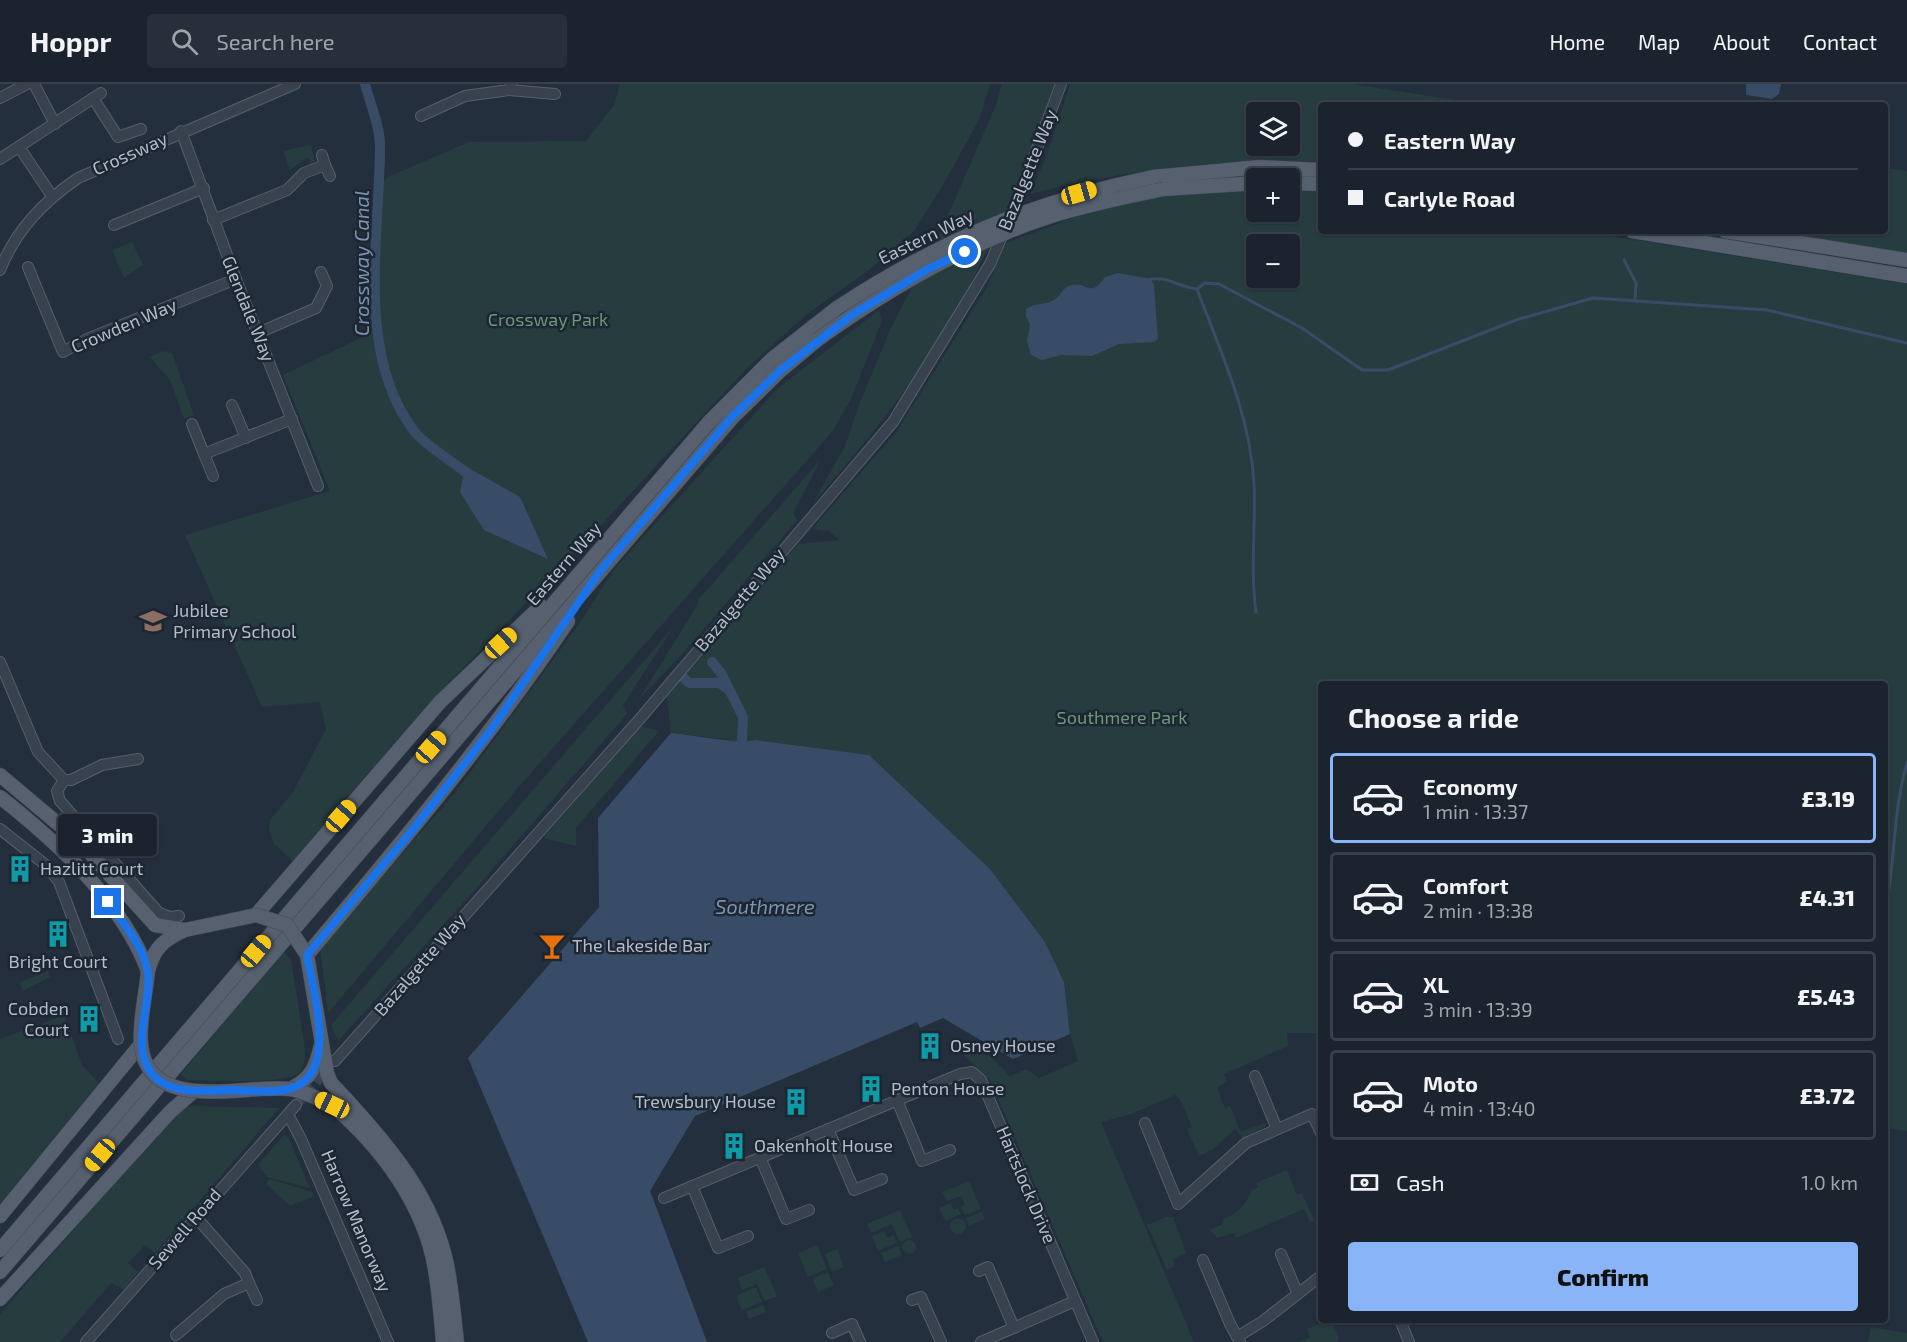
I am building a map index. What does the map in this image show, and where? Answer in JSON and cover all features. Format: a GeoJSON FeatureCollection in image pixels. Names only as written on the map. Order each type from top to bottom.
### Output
{"type":"FeatureCollection","features":[{"type":"Feature","properties":{"kind":"main road","name":"Eastern Way"},"geometry":{"type":"LineString","coordinates":[[0,1250],[588,562],[740,389],[772,359],[837,308],[885,276],[961,236],[1046,203],[1096,188],[1153,177],[1260,167],[1318,170]]}},
{"type":"Feature","properties":{"kind":"main road"},"geometry":{"type":"LineString","coordinates":[[1300,183],[1318,184]]}},
{"type":"Feature","properties":{"kind":"main road","name":"Eastern Way"},"geometry":{"type":"LineString","coordinates":[[0,1272],[732,417],[781,370],[818,340],[881,296],[928,269],[1012,231],[1109,200],[1164,189],[1246,184]]}},
{"type":"Feature","properties":{"kind":"main road"},"geometry":{"type":"LineString","coordinates":[[1650,234],[1907,276]]}},
{"type":"Feature","properties":{"kind":"main road"},"geometry":{"type":"LineString","coordinates":[[1744,234],[1907,260]]}},
{"type":"Feature","properties":{"kind":"main road"},"geometry":{"type":"LineString","coordinates":[[256,915],[440,702],[588,562]]}},
{"type":"Feature","properties":{"kind":"main road"},"geometry":{"type":"LineString","coordinates":[[307,955],[411,832],[491,730],[600,571]]}},
{"type":"Feature","properties":{"kind":"main road"},"geometry":{"type":"LineString","coordinates":[[0,775],[82,844],[155,925],[185,930]]}},
{"type":"Feature","properties":{"kind":"main road"},"geometry":{"type":"LineString","coordinates":[[0,797],[68,856],[108,902],[138,944],[148,971]]}},
{"type":"Feature","properties":{"kind":"main road"},"geometry":{"type":"LineString","coordinates":[[443,1342],[435,1268],[426,1235],[415,1209],[386,1161],[361,1130],[332,1105],[290,1089],[194,1091],[168,1085],[149,1069],[141,1044],[148,971],[153,953],[164,940],[185,930],[256,915],[287,925],[307,955],[321,1045],[331,1083],[380,1136],[413,1181],[433,1221],[447,1265],[457,1342]]}},
{"type":"Feature","properties":{"kind":"main road"},"geometry":{"type":"LineString","coordinates":[[0,1216],[141,1044]]}},
{"type":"Feature","properties":{"kind":"main road"},"geometry":{"type":"LineString","coordinates":[[290,1089],[305,1082],[316,1068],[321,1045]]}},
{"type":"Feature","properties":{"kind":"main road"},"geometry":{"type":"LineString","coordinates":[[0,1299],[170,1112],[194,1091]]}},
{"type":"Feature","properties":{"kind":"street"},"geometry":{"type":"LineString","coordinates":[[0,98],[27,84]]}},
{"type":"Feature","properties":{"kind":"street"},"geometry":{"type":"LineString","coordinates":[[34,84],[55,124]]}},
{"type":"Feature","properties":{"kind":"street","name":"Bazalgette Way"},"geometry":{"type":"LineString","coordinates":[[335,1061],[644,714],[806,520],[893,422],[990,264],[1019,197],[1061,84]]}},
{"type":"Feature","properties":{"kind":"street","name":"Crossway"},"geometry":{"type":"LineString","coordinates":[[0,270],[16,237],[52,196],[91,171],[291,85]]}},
{"type":"Feature","properties":{"kind":"street"},"geometry":{"type":"LineString","coordinates":[[421,116],[465,96],[510,87],[555,94]]}},
{"type":"Feature","properties":{"kind":"street"},"geometry":{"type":"LineString","coordinates":[[0,159],[97,96],[118,136],[141,129]]}},
{"type":"Feature","properties":{"kind":"street","name":"Glendale Way"},"geometry":{"type":"LineString","coordinates":[[181,131],[204,188],[213,220],[318,486]]}},
{"type":"Feature","properties":{"kind":"street"},"geometry":{"type":"LineString","coordinates":[[19,147],[52,196]]}},
{"type":"Feature","properties":{"kind":"street"},"geometry":{"type":"LineString","coordinates":[[213,220],[287,190],[304,173],[323,160],[330,176]]}},
{"type":"Feature","properties":{"kind":"street"},"geometry":{"type":"LineString","coordinates":[[114,225],[204,188]]}},
{"type":"Feature","properties":{"kind":"street","name":"Crowden Way"},"geometry":{"type":"LineString","coordinates":[[28,267],[63,352],[87,339],[236,279]]}},
{"type":"Feature","properties":{"kind":"street"},"geometry":{"type":"LineString","coordinates":[[258,333],[316,308],[327,286],[321,272]]}},
{"type":"Feature","properties":{"kind":"street"},"geometry":{"type":"LineString","coordinates":[[232,405],[246,438]]}},
{"type":"Feature","properties":{"kind":"street"},"geometry":{"type":"LineString","coordinates":[[204,454],[292,419]]}},
{"type":"Feature","properties":{"kind":"street"},"geometry":{"type":"LineString","coordinates":[[192,424],[213,476]]}},
{"type":"Feature","properties":{"kind":"street"},"geometry":{"type":"LineString","coordinates":[[0,662],[38,752],[64,780],[71,780],[102,765],[138,759]]}},
{"type":"Feature","properties":{"kind":"street"},"geometry":{"type":"LineString","coordinates":[[64,780],[57,791],[60,801],[159,913],[170,917],[179,916]]}},
{"type":"Feature","properties":{"kind":"street"},"geometry":{"type":"LineString","coordinates":[[0,829],[47,866],[59,882],[118,1039]]}},
{"type":"Feature","properties":{"kind":"street","name":"Hartslock Drive"},"geometry":{"type":"LineString","coordinates":[[664,1198],[960,1074],[972,1072],[981,1080],[1093,1342]]}},
{"type":"Feature","properties":{"kind":"street"},"geometry":{"type":"LineString","coordinates":[[1255,1076],[1277,1129]]}},
{"type":"Feature","properties":{"kind":"street"},"geometry":{"type":"LineString","coordinates":[[897,1100],[922,1161],[950,1150]]}},
{"type":"Feature","properties":{"kind":"street"},"geometry":{"type":"LineString","coordinates":[[286,1117],[296,1105]]}},
{"type":"Feature","properties":{"kind":"street"},"geometry":{"type":"LineString","coordinates":[[1144,1123],[1178,1204],[1246,1143],[1312,1114],[1318,1127]]}},
{"type":"Feature","properties":{"kind":"street","name":"Sewell Road"},"geometry":{"type":"LineString","coordinates":[[86,1342],[195,1216],[286,1117]]}},
{"type":"Feature","properties":{"kind":"street","name":"Harrow Manorway"},"geometry":{"type":"LineString","coordinates":[[286,1117],[291,1120],[301,1138],[388,1342]]}},
{"type":"Feature","properties":{"kind":"street"},"geometry":{"type":"LineString","coordinates":[[828,1129],[854,1190],[882,1179]]}},
{"type":"Feature","properties":{"kind":"street"},"geometry":{"type":"LineString","coordinates":[[760,1157],[786,1219],[809,1210]]}},
{"type":"Feature","properties":{"kind":"street"},"geometry":{"type":"LineString","coordinates":[[692,1186],[718,1248],[748,1236]]}},
{"type":"Feature","properties":{"kind":"street"},"geometry":{"type":"LineString","coordinates":[[195,1216],[245,1272],[257,1300]]}},
{"type":"Feature","properties":{"kind":"street"},"geometry":{"type":"LineString","coordinates":[[1281,1254],[1297,1292]]}},
{"type":"Feature","properties":{"kind":"street"},"geometry":{"type":"LineString","coordinates":[[1203,1260],[1239,1340],[1318,1278]]}},
{"type":"Feature","properties":{"kind":"street"},"geometry":{"type":"LineString","coordinates":[[979,1270],[988,1267],[1014,1328]]}},
{"type":"Feature","properties":{"kind":"street"},"geometry":{"type":"LineString","coordinates":[[176,1335],[224,1294],[249,1283]]}},
{"type":"Feature","properties":{"kind":"street"},"geometry":{"type":"LineString","coordinates":[[912,1300],[921,1297],[941,1342]]}},
{"type":"Feature","properties":{"kind":"street"},"geometry":{"type":"LineString","coordinates":[[981,1342],[1076,1301]]}},
{"type":"Feature","properties":{"kind":"street"},"geometry":{"type":"LineString","coordinates":[[1401,1323],[1409,1342]]}},
{"type":"Feature","properties":{"kind":"street"},"geometry":{"type":"LineString","coordinates":[[832,1333],[852,1324],[860,1342]]}},
{"type":"Feature","properties":{"kind":"green space","name":"Crossway Park"},"geometry":{"type":"Polygon","coordinates":[[[620,84],[990,84],[979,120],[914,231],[869,270],[806,315],[748,367],[591,536],[427,705],[293,861],[274,844],[269,830],[270,820],[293,792],[326,729],[320,702],[262,707],[185,535],[330,491],[283,375],[369,334],[374,192],[388,177],[469,142],[586,141],[614,105],[620,84]]]}},
{"type":"Feature","properties":{"kind":"green space"},"geometry":{"type":"Polygon","coordinates":[[[1002,84],[1054,84],[1014,193],[963,297],[911,382],[871,435],[813,503],[845,446],[860,402],[891,328],[942,229],[996,105],[1002,84]]]}},
{"type":"Feature","properties":{"kind":"green space"},"geometry":{"type":"Polygon","coordinates":[[[1070,84],[1352,84],[1468,102],[1318,102],[1318,162],[1211,164],[1139,172],[1030,194],[1047,155],[1070,84]]]}},
{"type":"Feature","properties":{"kind":"green space"},"geometry":{"type":"Polygon","coordinates":[[[311,145],[315,161],[311,164],[308,157],[290,170],[283,151],[311,145]]]}},
{"type":"Feature","properties":{"kind":"green space"},"geometry":{"type":"Polygon","coordinates":[[[1888,168],[1907,171],[1907,255],[1780,234],[1888,234],[1888,168]]]}},
{"type":"Feature","properties":{"kind":"green space","name":"Southmere Park"},"geometry":{"type":"Polygon","coordinates":[[[1199,186],[1246,188],[1246,222],[1300,222],[1300,190],[1318,192],[1318,234],[1599,234],[1907,284],[1907,1131],[1888,1128],[1888,681],[1318,681],[1318,1033],[1287,1033],[1288,1046],[1224,1074],[1227,1081],[1217,1088],[1225,1108],[1230,1106],[1241,1132],[1265,1123],[1266,1126],[1243,1138],[1235,1129],[1212,1150],[1199,1156],[1187,1129],[1192,1127],[1181,1101],[1175,1095],[1131,1114],[1101,1122],[1194,1342],[1103,1342],[990,1080],[963,1054],[980,1046],[1010,1076],[1026,1069],[1039,1078],[1078,1061],[1070,1034],[1064,982],[1045,942],[990,869],[869,755],[671,733],[667,696],[798,544],[839,540],[829,531],[812,529],[897,431],[986,289],[1006,243],[1075,217],[1199,186]]]}},
{"type":"Feature","properties":{"kind":"green space"},"geometry":{"type":"Polygon","coordinates":[[[132,242],[143,265],[124,278],[112,250],[132,242]]]}},
{"type":"Feature","properties":{"kind":"green space"},"geometry":{"type":"Polygon","coordinates":[[[879,310],[882,321],[851,399],[832,432],[523,782],[328,1013],[320,947],[455,793],[579,624],[615,568],[778,388],[879,310]]]}},
{"type":"Feature","properties":{"kind":"green space"},"geometry":{"type":"Polygon","coordinates":[[[162,351],[172,353],[194,415],[184,419],[170,380],[150,357],[162,351]]]}},
{"type":"Feature","properties":{"kind":"green space"},"geometry":{"type":"Polygon","coordinates":[[[821,459],[793,513],[797,520],[686,650],[639,699],[697,606],[699,599],[821,459]]]}},
{"type":"Feature","properties":{"kind":"green space"},"geometry":{"type":"Polygon","coordinates":[[[674,626],[623,705],[627,714],[472,893],[338,1041],[331,1025],[674,626]]]}},
{"type":"Feature","properties":{"kind":"green space"},"geometry":{"type":"Polygon","coordinates":[[[640,726],[659,731],[576,828],[576,846],[543,838],[640,726]]]}},
{"type":"Feature","properties":{"kind":"green space"},"geometry":{"type":"Polygon","coordinates":[[[283,952],[291,959],[305,1049],[304,1064],[300,1072],[280,1079],[187,1080],[181,1074],[283,952]]]}},
{"type":"Feature","properties":{"kind":"green space"},"geometry":{"type":"Polygon","coordinates":[[[48,971],[50,977],[23,991],[20,982],[48,971]]]}},
{"type":"Feature","properties":{"kind":"green space"},"geometry":{"type":"Polygon","coordinates":[[[64,1015],[82,1065],[99,1083],[0,1204],[0,1039],[64,1015]]]}},
{"type":"Feature","properties":{"kind":"green space"},"geometry":{"type":"Polygon","coordinates":[[[190,1106],[279,1108],[155,1253],[145,1245],[128,1263],[138,1272],[124,1290],[111,1283],[60,1342],[0,1342],[0,1314],[175,1114],[190,1106]]]}},
{"type":"Feature","properties":{"kind":"green space"},"geometry":{"type":"Polygon","coordinates":[[[284,1135],[288,1137],[310,1188],[267,1177],[258,1165],[284,1135]]]}},
{"type":"Feature","properties":{"kind":"green space"},"geometry":{"type":"Polygon","coordinates":[[[1287,1170],[1297,1195],[1302,1193],[1314,1220],[1310,1222],[1304,1209],[1236,1238],[1234,1233],[1217,1238],[1210,1230],[1223,1224],[1222,1220],[1241,1208],[1252,1190],[1258,1187],[1256,1183],[1287,1170]]]}},
{"type":"Feature","properties":{"kind":"green space"},"geometry":{"type":"Polygon","coordinates":[[[269,1179],[312,1192],[314,1196],[290,1206],[266,1184],[269,1179]]]}},
{"type":"Feature","properties":{"kind":"green space"},"geometry":{"type":"Polygon","coordinates":[[[969,1181],[981,1209],[965,1215],[961,1207],[965,1205],[961,1196],[947,1201],[942,1192],[969,1181]]]}},
{"type":"Feature","properties":{"kind":"green space"},"geometry":{"type":"Polygon","coordinates":[[[951,1203],[954,1210],[958,1208],[961,1214],[945,1221],[939,1208],[951,1203]]]}},
{"type":"Feature","properties":{"kind":"green space"},"geometry":{"type":"Polygon","coordinates":[[[900,1210],[912,1237],[900,1242],[892,1224],[871,1233],[867,1224],[900,1210]]]}},
{"type":"Feature","properties":{"kind":"green space"},"geometry":{"type":"Polygon","coordinates":[[[982,1212],[985,1219],[969,1226],[966,1218],[982,1212]]]}},
{"type":"Feature","properties":{"kind":"green space"},"geometry":{"type":"Polygon","coordinates":[[[1166,1217],[1173,1217],[1186,1253],[1173,1259],[1175,1266],[1167,1270],[1147,1225],[1166,1217]]]}},
{"type":"Feature","properties":{"kind":"green space"},"geometry":{"type":"Polygon","coordinates":[[[958,1218],[966,1226],[958,1234],[950,1226],[958,1218]]]}},
{"type":"Feature","properties":{"kind":"green space"},"geometry":{"type":"Polygon","coordinates":[[[884,1231],[887,1238],[894,1235],[897,1243],[878,1251],[872,1236],[884,1231]]]}},
{"type":"Feature","properties":{"kind":"green space"},"geometry":{"type":"Polygon","coordinates":[[[909,1240],[914,1242],[916,1247],[914,1252],[909,1254],[904,1252],[902,1247],[904,1242],[909,1240]]]}},
{"type":"Feature","properties":{"kind":"green space"},"geometry":{"type":"Polygon","coordinates":[[[817,1245],[827,1269],[808,1277],[798,1253],[817,1245]]]}},
{"type":"Feature","properties":{"kind":"green space"},"geometry":{"type":"Polygon","coordinates":[[[898,1246],[902,1255],[885,1262],[881,1253],[898,1246]]]}},
{"type":"Feature","properties":{"kind":"green space"},"geometry":{"type":"Polygon","coordinates":[[[837,1249],[844,1267],[832,1272],[825,1254],[837,1249]]]}},
{"type":"Feature","properties":{"kind":"green space"},"geometry":{"type":"Polygon","coordinates":[[[764,1267],[777,1296],[765,1301],[757,1284],[742,1290],[738,1278],[764,1267]]]}},
{"type":"Feature","properties":{"kind":"green space"},"geometry":{"type":"Polygon","coordinates":[[[828,1272],[834,1285],[818,1292],[812,1279],[828,1272]]]}},
{"type":"Feature","properties":{"kind":"green space"},"geometry":{"type":"Polygon","coordinates":[[[756,1287],[762,1302],[742,1310],[736,1296],[756,1287]]]}},
{"type":"Feature","properties":{"kind":"green space"},"geometry":{"type":"Polygon","coordinates":[[[763,1305],[766,1312],[749,1319],[746,1312],[763,1305]]]}},
{"type":"Feature","properties":{"kind":"green space"},"geometry":{"type":"Polygon","coordinates":[[[1321,1323],[1332,1323],[1339,1338],[1337,1342],[1299,1342],[1310,1337],[1307,1329],[1321,1323]]]}},
{"type":"Feature","properties":{"kind":"green space"},"geometry":{"type":"Polygon","coordinates":[[[1871,1327],[1907,1333],[1907,1342],[1868,1342],[1871,1327]]]}},
{"type":"Feature","properties":{"kind":"water"},"geometry":{"type":"Polygon","coordinates":[[[1746,84],[1781,84],[1779,94],[1772,99],[1746,95],[1746,84]]]}},
{"type":"Feature","properties":{"kind":"water"},"geometry":{"type":"Polygon","coordinates":[[[1118,273],[1151,279],[1154,285],[1158,339],[1154,342],[1119,344],[1092,356],[1061,355],[1042,360],[1031,355],[1027,341],[1030,325],[1026,309],[1054,300],[1069,286],[1093,288],[1105,277],[1118,273]]]}},
{"type":"Feature","properties":{"kind":"water"},"geometry":{"type":"Polygon","coordinates":[[[465,466],[520,497],[548,559],[484,530],[460,492],[465,466]]]}},
{"type":"Feature","properties":{"kind":"water","name":"Southmere"},"geometry":{"type":"Polygon","coordinates":[[[671,733],[726,740],[755,740],[869,755],[990,869],[1045,942],[1064,982],[1070,1034],[1013,1059],[943,1018],[920,1028],[917,1022],[695,1116],[650,1191],[707,1342],[588,1342],[468,1058],[599,907],[598,818],[671,733]]]}},
{"type":"Feature","properties":{"kind":"waterway","name":"Crossway Canal"},"geometry":{"type":"LineString","coordinates":[[365,84],[380,138],[375,293],[377,330],[384,366],[396,400],[414,431],[474,480]]}},
{"type":"Feature","properties":{"kind":"waterway"},"geometry":{"type":"LineString","coordinates":[[1624,260],[1636,283],[1635,300]]}},
{"type":"Feature","properties":{"kind":"waterway"},"geometry":{"type":"LineString","coordinates":[[1148,280],[1167,280],[1197,289],[1205,283],[1219,284],[1302,328],[1362,370],[1388,370],[1516,320],[1593,298],[1767,310],[1907,343]]}},
{"type":"Feature","properties":{"kind":"waterway"},"geometry":{"type":"LineString","coordinates":[[1197,289],[1225,360],[1247,433],[1254,483],[1253,580],[1256,612]]}},
{"type":"Feature","properties":{"kind":"waterway","name":"Crossway Canal"},"geometry":{"type":"LineString","coordinates":[[712,662],[721,673],[743,717],[742,743]]}},
{"type":"Feature","properties":{"kind":"waterway"},"geometry":{"type":"LineString","coordinates":[[683,677],[689,683],[719,683],[729,690]]}},
{"type":"Feature","properties":{"kind":"waterway"},"geometry":{"type":"LineString","coordinates":[[1888,894],[1899,799],[1907,763]]}},
{"type":"Feature","properties":{"kind":"tunnel"},"geometry":{"type":"LineString","coordinates":[[296,1105],[329,1067]]}},
{"type":"Feature","properties":{"kind":"place","name":"Jubilee Primary School"},"geometry":{"type":"Point","coordinates":[153,621]}},
{"type":"Feature","properties":{"kind":"place","name":"Hazlitt Court"},"geometry":{"type":"Point","coordinates":[20,869]}},
{"type":"Feature","properties":{"kind":"place","name":"Bright Court"},"geometry":{"type":"Point","coordinates":[58,934]}},
{"type":"Feature","properties":{"kind":"place","name":"The Lakeside Bar"},"geometry":{"type":"Point","coordinates":[552,946]}},
{"type":"Feature","properties":{"kind":"place","name":"Cobden Court"},"geometry":{"type":"Point","coordinates":[89,1019]}},
{"type":"Feature","properties":{"kind":"place","name":"Osney House"},"geometry":{"type":"Point","coordinates":[930,1046]}},
{"type":"Feature","properties":{"kind":"place","name":"Penton House"},"geometry":{"type":"Point","coordinates":[871,1089]}},
{"type":"Feature","properties":{"kind":"place","name":"Trewsbury House"},"geometry":{"type":"Point","coordinates":[796,1102]}},
{"type":"Feature","properties":{"kind":"place","name":"Oakenholt House"},"geometry":{"type":"Point","coordinates":[734,1146]}},
{"type":"Feature","properties":{"kind":"route"},"geometry":{"type":"LineString","coordinates":[[108,902],[138,944],[148,971],[141,1044],[149,1069],[157,1078],[168,1085],[194,1091],[290,1089],[305,1082],[316,1068],[321,1045],[307,955],[411,832],[491,730],[555,640],[600,571],[732,417],[781,370],[818,340],[881,296],[928,269],[965,252]]}}]}
